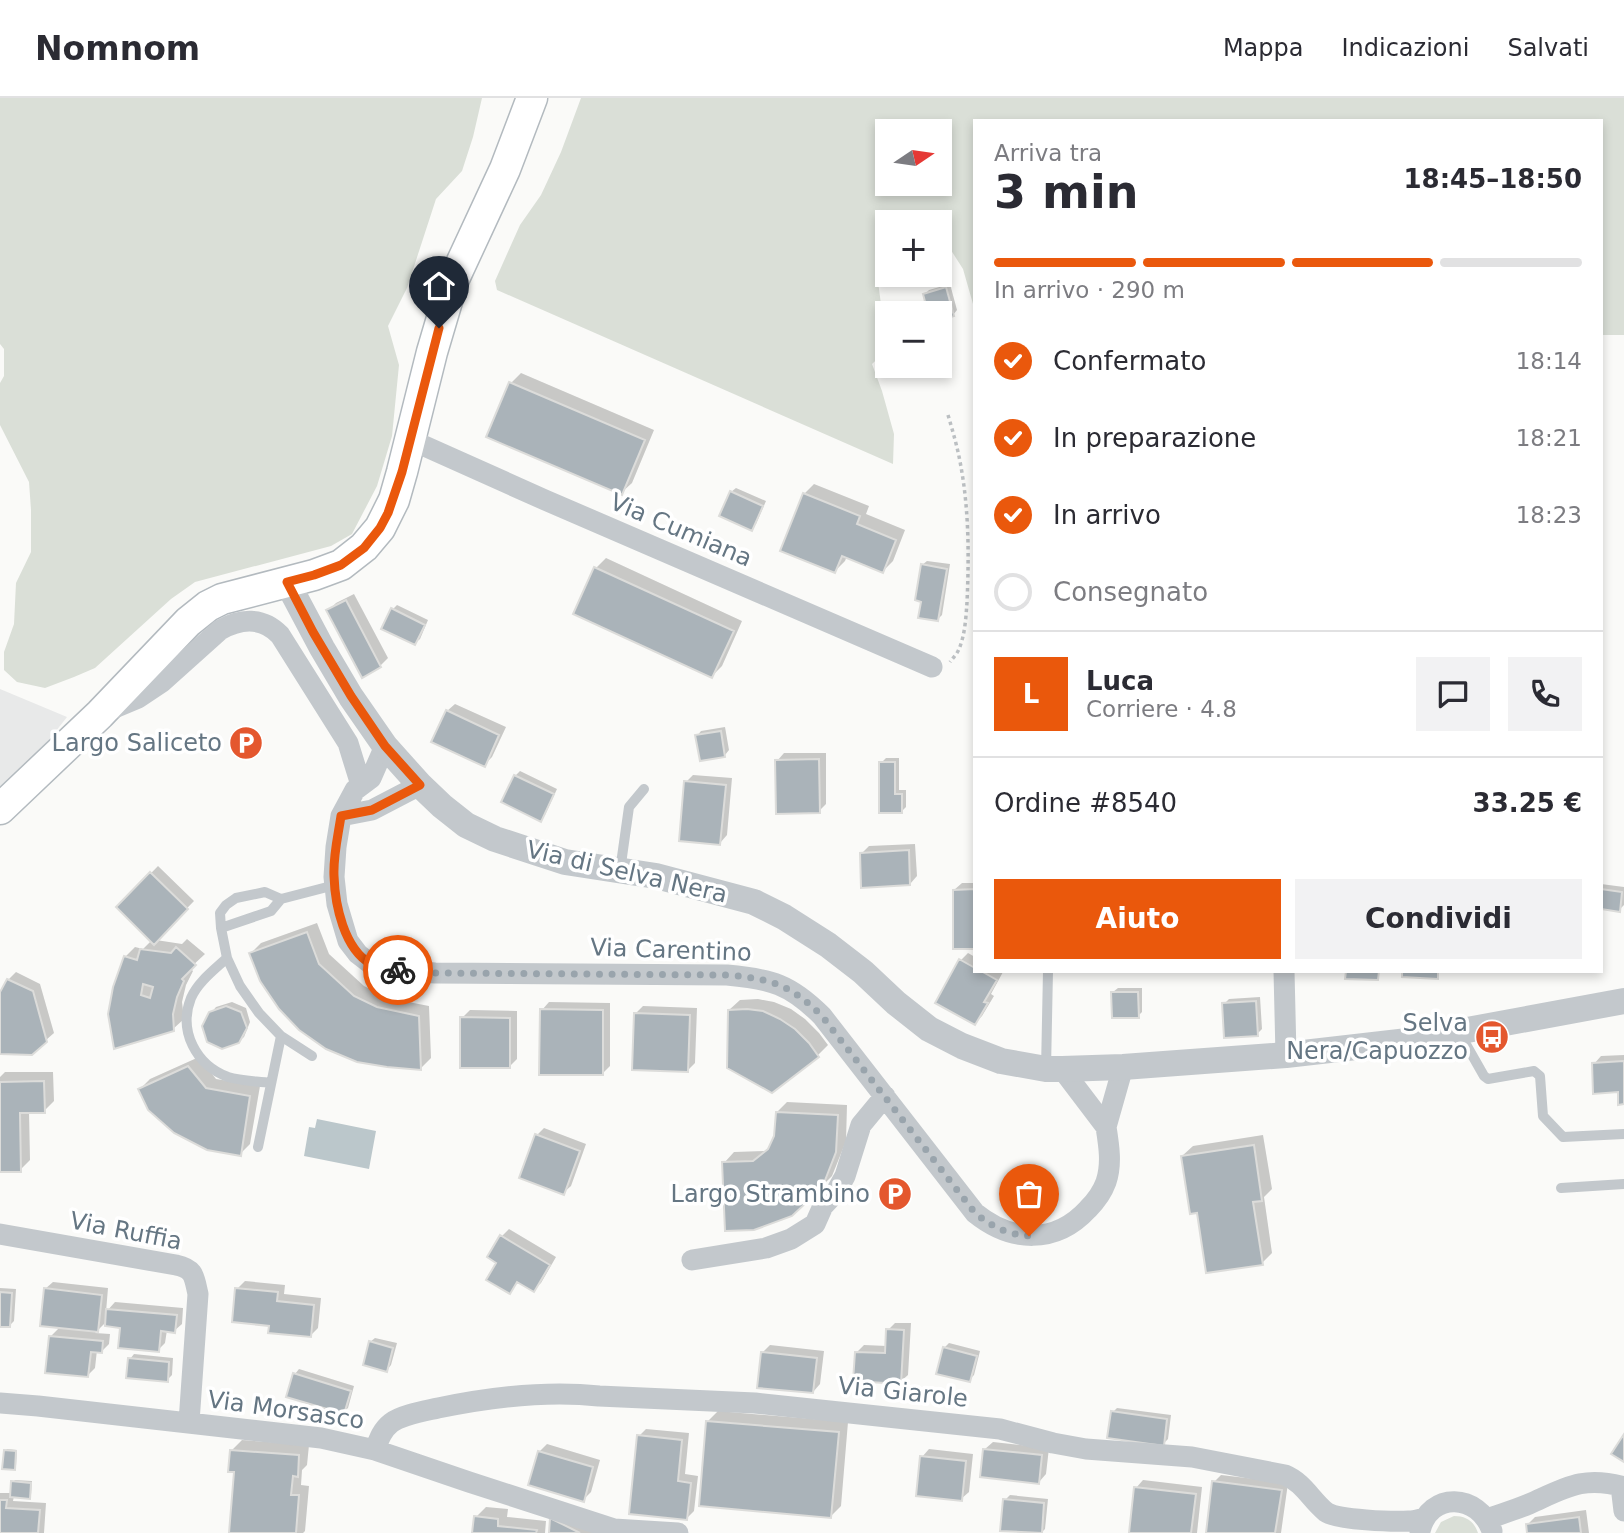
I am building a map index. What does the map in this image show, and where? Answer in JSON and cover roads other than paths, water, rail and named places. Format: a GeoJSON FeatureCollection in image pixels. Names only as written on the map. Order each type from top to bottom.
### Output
{"type":"FeatureCollection","features":[{"type":"Feature","properties":{"kind":"main road"},"geometry":{"type":"LineString","coordinates":[[0,809],[100,714],[201,611],[222,599],[314,575],[341,565],[372,539],[394,500],[453,281],[505,169],[532,98]]}},
{"type":"Feature","properties":{"kind":"street","name":"Via Cumiana"},"geometry":{"type":"LineString","coordinates":[[411,440],[932,667]]}},
{"type":"Feature","properties":{"kind":"street","name":"Via di Selva Nera"},"geometry":{"type":"LineString","coordinates":[[287,582],[322,648],[385,746],[420,785],[466,825],[495,839],[565,862],[656,876],[754,902],[784,917],[828,945],[929,1029],[962,1046],[1001,1061],[1054,1069],[1123,1067],[1286,1055],[1385,1044],[1624,1001]]}},
{"type":"Feature","properties":{"kind":"street"},"geometry":{"type":"LineString","coordinates":[[100,714],[126,705],[146,693],[182,666],[220,630],[239,622],[264,623],[280,635],[348,743],[361,785]]}},
{"type":"Feature","properties":{"kind":"street","name":"Via Carentino"},"geometry":{"type":"LineString","coordinates":[[385,746],[371,778],[355,790],[341,816],[334,877],[337,904],[348,941],[358,954],[371,964],[385,969],[435,973],[727,975],[756,977],[787,987],[822,1016],[975,1213],[988,1224],[1015,1234],[1042,1235],[1059,1231],[1080,1218],[1096,1201],[1107,1180],[1109,1151],[1106,1127],[1123,1067]]}},
{"type":"Feature","properties":{"kind":"street"},"geometry":{"type":"LineString","coordinates":[[341,816],[372,810],[420,785]]}},
{"type":"Feature","properties":{"kind":"street"},"geometry":{"type":"LineString","coordinates":[[1284,973],[1286,1055]]}},
{"type":"Feature","properties":{"kind":"street"},"geometry":{"type":"LineString","coordinates":[[1054,1069],[1106,1127]]}},
{"type":"Feature","properties":{"kind":"street"},"geometry":{"type":"LineString","coordinates":[[692,1261],[766,1248],[791,1239],[815,1224],[823,1206],[836,1192],[845,1176],[861,1125],[885,1096]]}},
{"type":"Feature","properties":{"kind":"street","name":"Via Ruffia"},"geometry":{"type":"LineString","coordinates":[[0,1234],[187,1267],[194,1278],[198,1294],[189,1422]]}},
{"type":"Feature","properties":{"kind":"street","name":"Via Ruffia"},"geometry":{"type":"LineString","coordinates":[[0,1247],[25,1239]]}},
{"type":"Feature","properties":{"kind":"street","name":"Via Giarole"},"geometry":{"type":"LineString","coordinates":[[375,1450],[382,1431],[394,1420],[462,1403],[522,1394],[575,1393],[755,1403],[1000,1429],[1086,1449],[1192,1457],[1285,1475],[1306,1489],[1321,1507],[1332,1515],[1409,1521],[1422,1526]]}},
{"type":"Feature","properties":{"kind":"street","name":"Via Morsasco"},"geometry":{"type":"LineString","coordinates":[[0,1403],[321,1438],[375,1450],[614,1529],[678,1533]]}},
{"type":"Feature","properties":{"kind":"street"},"geometry":{"type":"LineString","coordinates":[[1422,1526],[1432,1510],[1451,1502],[1472,1505],[1490,1526],[1555,1490],[1590,1482],[1623,1486],[1624,1511]]}},
{"type":"Feature","properties":{"kind":"lane"},"geometry":{"type":"LineString","coordinates":[[620,871],[629,807],[644,789]]}},
{"type":"Feature","properties":{"kind":"lane"},"geometry":{"type":"LineString","coordinates":[[221,928],[271,911],[281,899],[335,885]]}},
{"type":"Feature","properties":{"kind":"lane"},"geometry":{"type":"LineString","coordinates":[[281,899],[265,892],[236,898],[226,905],[220,914],[221,928],[227,958],[240,986],[259,1013],[281,1036],[312,1056]]}},
{"type":"Feature","properties":{"kind":"lane"},"geometry":{"type":"LineString","coordinates":[[227,958],[204,978],[192,997],[187,1017],[192,1045],[200,1058],[213,1069],[241,1080],[271,1083]]}},
{"type":"Feature","properties":{"kind":"lane"},"geometry":{"type":"LineString","coordinates":[[1048,973],[1054,1069]]}},
{"type":"Feature","properties":{"kind":"lane"},"geometry":{"type":"LineString","coordinates":[[1460,1032],[1488,1079],[1534,1071],[1537,1073],[1543,1116],[1563,1137],[1624,1134]]}},
{"type":"Feature","properties":{"kind":"lane"},"geometry":{"type":"LineString","coordinates":[[258,1147],[281,1036]]}},
{"type":"Feature","properties":{"kind":"lane"},"geometry":{"type":"LineString","coordinates":[[1562,1188],[1624,1184]]}},
{"type":"Feature","properties":{"kind":"place","name":"Largo Saliceto"},"geometry":{"type":"Point","coordinates":[246,743]}},
{"type":"Feature","properties":{"kind":"place","name":"Selva Nera/Capuozzo"},"geometry":{"type":"Point","coordinates":[1492,1037]}},
{"type":"Feature","properties":{"kind":"place","name":"Largo Strambino"},"geometry":{"type":"Point","coordinates":[895,1194]}}]}
